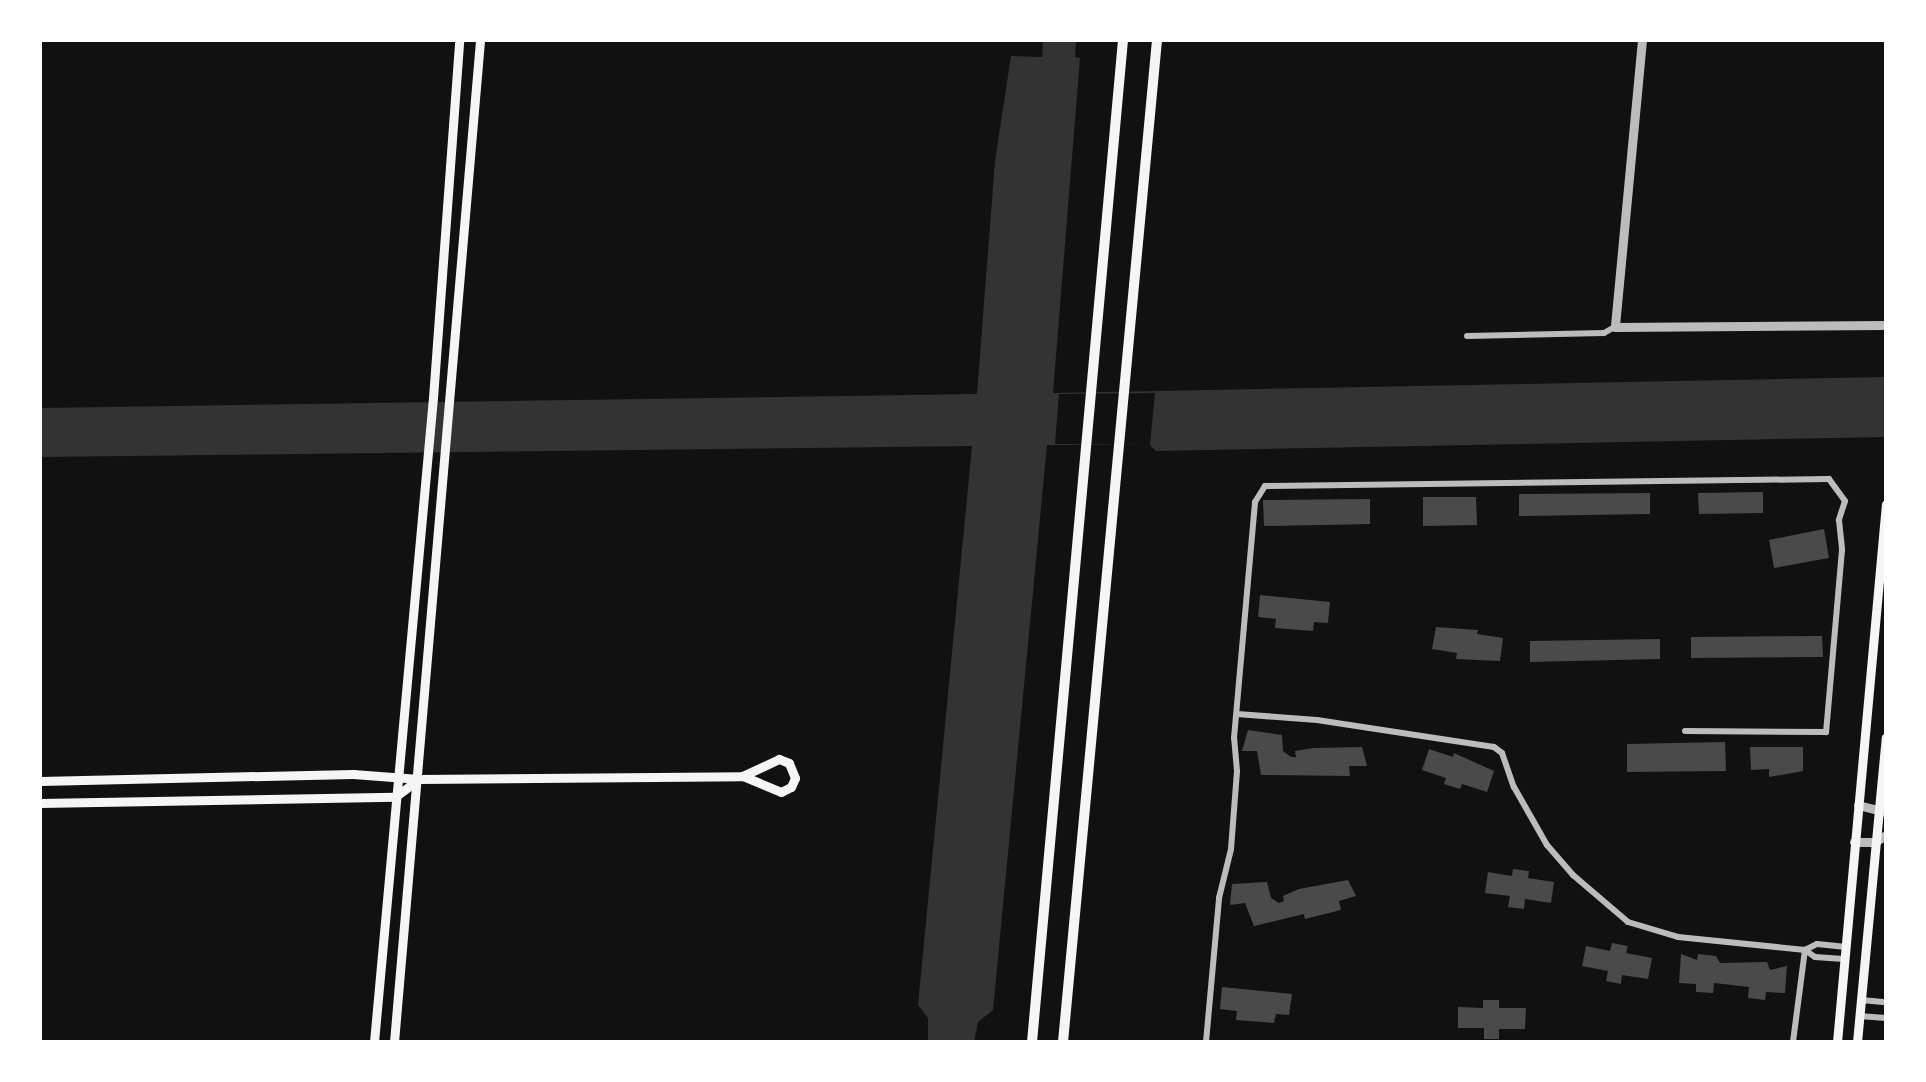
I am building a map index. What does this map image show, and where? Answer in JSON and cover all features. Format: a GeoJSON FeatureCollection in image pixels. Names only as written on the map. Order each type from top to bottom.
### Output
{"type":"FeatureCollection","features":[{"type":"Feature","properties":{"kind":"main road"},"geometry":{"type":"LineString","coordinates":[[374,1042],[433,398],[459,40]]}},
{"type":"Feature","properties":{"kind":"main road"},"geometry":{"type":"LineString","coordinates":[[394,1042],[448,455],[480,40]]}},
{"type":"Feature","properties":{"kind":"main road"},"geometry":{"type":"LineString","coordinates":[[1032,1042],[1123,40]]}},
{"type":"Feature","properties":{"kind":"main road"},"geometry":{"type":"LineString","coordinates":[[1063,1042],[1157,40]]}},
{"type":"Feature","properties":{"kind":"main road"},"geometry":{"type":"LineString","coordinates":[[1836,1042],[1886,504]]}},
{"type":"Feature","properties":{"kind":"main road"},"geometry":{"type":"LineString","coordinates":[[1857,1042],[1886,737]]}},
{"type":"Feature","properties":{"kind":"main road"},"geometry":{"type":"LineString","coordinates":[[40,781],[398,774],[419,779],[743,776],[781,792],[791,788],[795,778],[793,767],[779,759],[743,776]]}},
{"type":"Feature","properties":{"kind":"main road"},"geometry":{"type":"LineString","coordinates":[[40,803],[395,797],[419,779]]}},
{"type":"Feature","properties":{"kind":"street"},"geometry":{"type":"LineString","coordinates":[[1615,327],[1642,40]]}},
{"type":"Feature","properties":{"kind":"street"},"geometry":{"type":"LineString","coordinates":[[1467,336],[1604,333],[1615,327],[1886,325]]}},
{"type":"Feature","properties":{"kind":"street"},"geometry":{"type":"LineString","coordinates":[[1206,1042],[1219,898],[1231,849],[1237,714],[1256,502],[1265,486],[1829,479],[1845,501],[1838,527],[1842,550],[1826,732],[1685,731]]}},
{"type":"Feature","properties":{"kind":"street"},"geometry":{"type":"LineString","coordinates":[[1237,714],[1317,720],[1494,747],[1502,753],[1514,787],[1547,845],[1612,911],[1639,926],[1678,937],[1806,950],[1815,956],[1844,959]]}},
{"type":"Feature","properties":{"kind":"street"},"geometry":{"type":"LineString","coordinates":[[1858,805],[1882,810]]}},
{"type":"Feature","properties":{"kind":"street"},"geometry":{"type":"LineString","coordinates":[[1854,842],[1874,842],[1886,835]]}},
{"type":"Feature","properties":{"kind":"street"},"geometry":{"type":"LineString","coordinates":[[1806,950],[1817,944],[1844,946]]}},
{"type":"Feature","properties":{"kind":"street"},"geometry":{"type":"LineString","coordinates":[[1793,1042],[1806,950]]}},
{"type":"Feature","properties":{"kind":"street"},"geometry":{"type":"LineString","coordinates":[[1860,1000],[1886,1002]]}},
{"type":"Feature","properties":{"kind":"street"},"geometry":{"type":"LineString","coordinates":[[1859,1016],[1886,1018]]}},
{"type":"Feature","properties":{"kind":"shaded area"},"geometry":{"type":"Polygon","coordinates":[[[1043,40],[1076,40],[1075,57],[1080,58],[1053,393],[1886,377],[1886,437],[1156,451],[1150,445],[1047,445],[993,1010],[978,1022],[974,1042],[928,1042],[928,1018],[918,1005],[972,446],[40,457],[40,408],[977,394],[995,161],[1011,56],[1042,57],[1043,40]]]}},
{"type":"Feature","properties":{"kind":"pier"},"geometry":{"type":"Polygon","coordinates":[[[1155,393],[1150,445],[1055,444],[1059,394],[1155,393]]]}},
{"type":"Feature","properties":{"kind":"building"},"geometry":{"type":"Polygon","coordinates":[[[1763,492],[1763,513],[1699,514],[1698,493],[1763,492]]]}},
{"type":"Feature","properties":{"kind":"building"},"geometry":{"type":"Polygon","coordinates":[[[1650,493],[1650,514],[1519,516],[1519,494],[1650,493]]]}},
{"type":"Feature","properties":{"kind":"building"},"geometry":{"type":"Polygon","coordinates":[[[1423,497],[1476,497],[1477,525],[1423,526],[1423,497]]]}},
{"type":"Feature","properties":{"kind":"building"},"geometry":{"type":"Polygon","coordinates":[[[1370,499],[1370,524],[1264,526],[1263,500],[1370,499]]]}},
{"type":"Feature","properties":{"kind":"building"},"geometry":{"type":"Polygon","coordinates":[[[1824,529],[1829,558],[1774,568],[1769,540],[1824,529]]]}},
{"type":"Feature","properties":{"kind":"building"},"geometry":{"type":"Polygon","coordinates":[[[1260,595],[1330,602],[1328,623],[1314,622],[1313,631],[1275,628],[1276,619],[1258,617],[1260,595]]]}},
{"type":"Feature","properties":{"kind":"building"},"geometry":{"type":"Polygon","coordinates":[[[1436,627],[1478,630],[1477,634],[1503,638],[1500,661],[1456,659],[1457,653],[1432,649],[1436,627]]]}},
{"type":"Feature","properties":{"kind":"building"},"geometry":{"type":"Polygon","coordinates":[[[1822,636],[1823,657],[1691,658],[1691,637],[1822,636]]]}},
{"type":"Feature","properties":{"kind":"building"},"geometry":{"type":"Polygon","coordinates":[[[1660,639],[1660,659],[1530,662],[1530,641],[1660,639]]]}},
{"type":"Feature","properties":{"kind":"building"},"geometry":{"type":"Polygon","coordinates":[[[1248,730],[1282,735],[1283,751],[1291,757],[1296,757],[1295,751],[1313,748],[1362,747],[1367,766],[1349,766],[1350,776],[1261,775],[1257,751],[1242,751],[1248,730]]]}},
{"type":"Feature","properties":{"kind":"building"},"geometry":{"type":"Polygon","coordinates":[[[1725,742],[1726,771],[1627,772],[1627,744],[1725,742]]]}},
{"type":"Feature","properties":{"kind":"building"},"geometry":{"type":"Polygon","coordinates":[[[1750,747],[1803,747],[1803,771],[1769,777],[1769,769],[1751,770],[1750,747]]]}},
{"type":"Feature","properties":{"kind":"building"},"geometry":{"type":"Polygon","coordinates":[[[1429,749],[1453,757],[1454,753],[1494,771],[1487,792],[1462,784],[1460,789],[1444,784],[1446,778],[1422,770],[1429,749]]]}},
{"type":"Feature","properties":{"kind":"building"},"geometry":{"type":"Polygon","coordinates":[[[1513,869],[1529,871],[1528,878],[1554,882],[1551,903],[1525,899],[1524,909],[1508,907],[1510,896],[1485,893],[1488,872],[1512,876],[1513,869]]]}},
{"type":"Feature","properties":{"kind":"building"},"geometry":{"type":"Polygon","coordinates":[[[1348,880],[1356,896],[1339,901],[1341,910],[1305,919],[1304,914],[1254,926],[1245,903],[1230,905],[1232,884],[1267,882],[1271,898],[1279,903],[1284,901],[1283,896],[1299,889],[1348,880]]]}},
{"type":"Feature","properties":{"kind":"building"},"geometry":{"type":"Polygon","coordinates":[[[1612,943],[1628,946],[1626,953],[1652,958],[1648,979],[1622,975],[1621,984],[1606,981],[1608,971],[1582,966],[1586,946],[1610,951],[1612,943]]]}},
{"type":"Feature","properties":{"kind":"building"},"geometry":{"type":"Polygon","coordinates":[[[1681,954],[1697,960],[1698,954],[1716,956],[1720,963],[1767,962],[1770,970],[1787,966],[1785,993],[1766,992],[1765,1000],[1748,998],[1749,987],[1714,983],[1713,993],[1696,992],[1696,984],[1679,983],[1681,954]]]}},
{"type":"Feature","properties":{"kind":"building"},"geometry":{"type":"Polygon","coordinates":[[[1222,987],[1292,994],[1289,1015],[1276,1014],[1274,1023],[1236,1020],[1237,1011],[1220,1009],[1222,987]]]}},
{"type":"Feature","properties":{"kind":"building"},"geometry":{"type":"Polygon","coordinates":[[[1483,1000],[1499,1000],[1499,1008],[1526,1008],[1525,1029],[1499,1029],[1499,1039],[1484,1039],[1484,1028],[1458,1028],[1458,1007],[1483,1008],[1483,1000]]]}}]}
